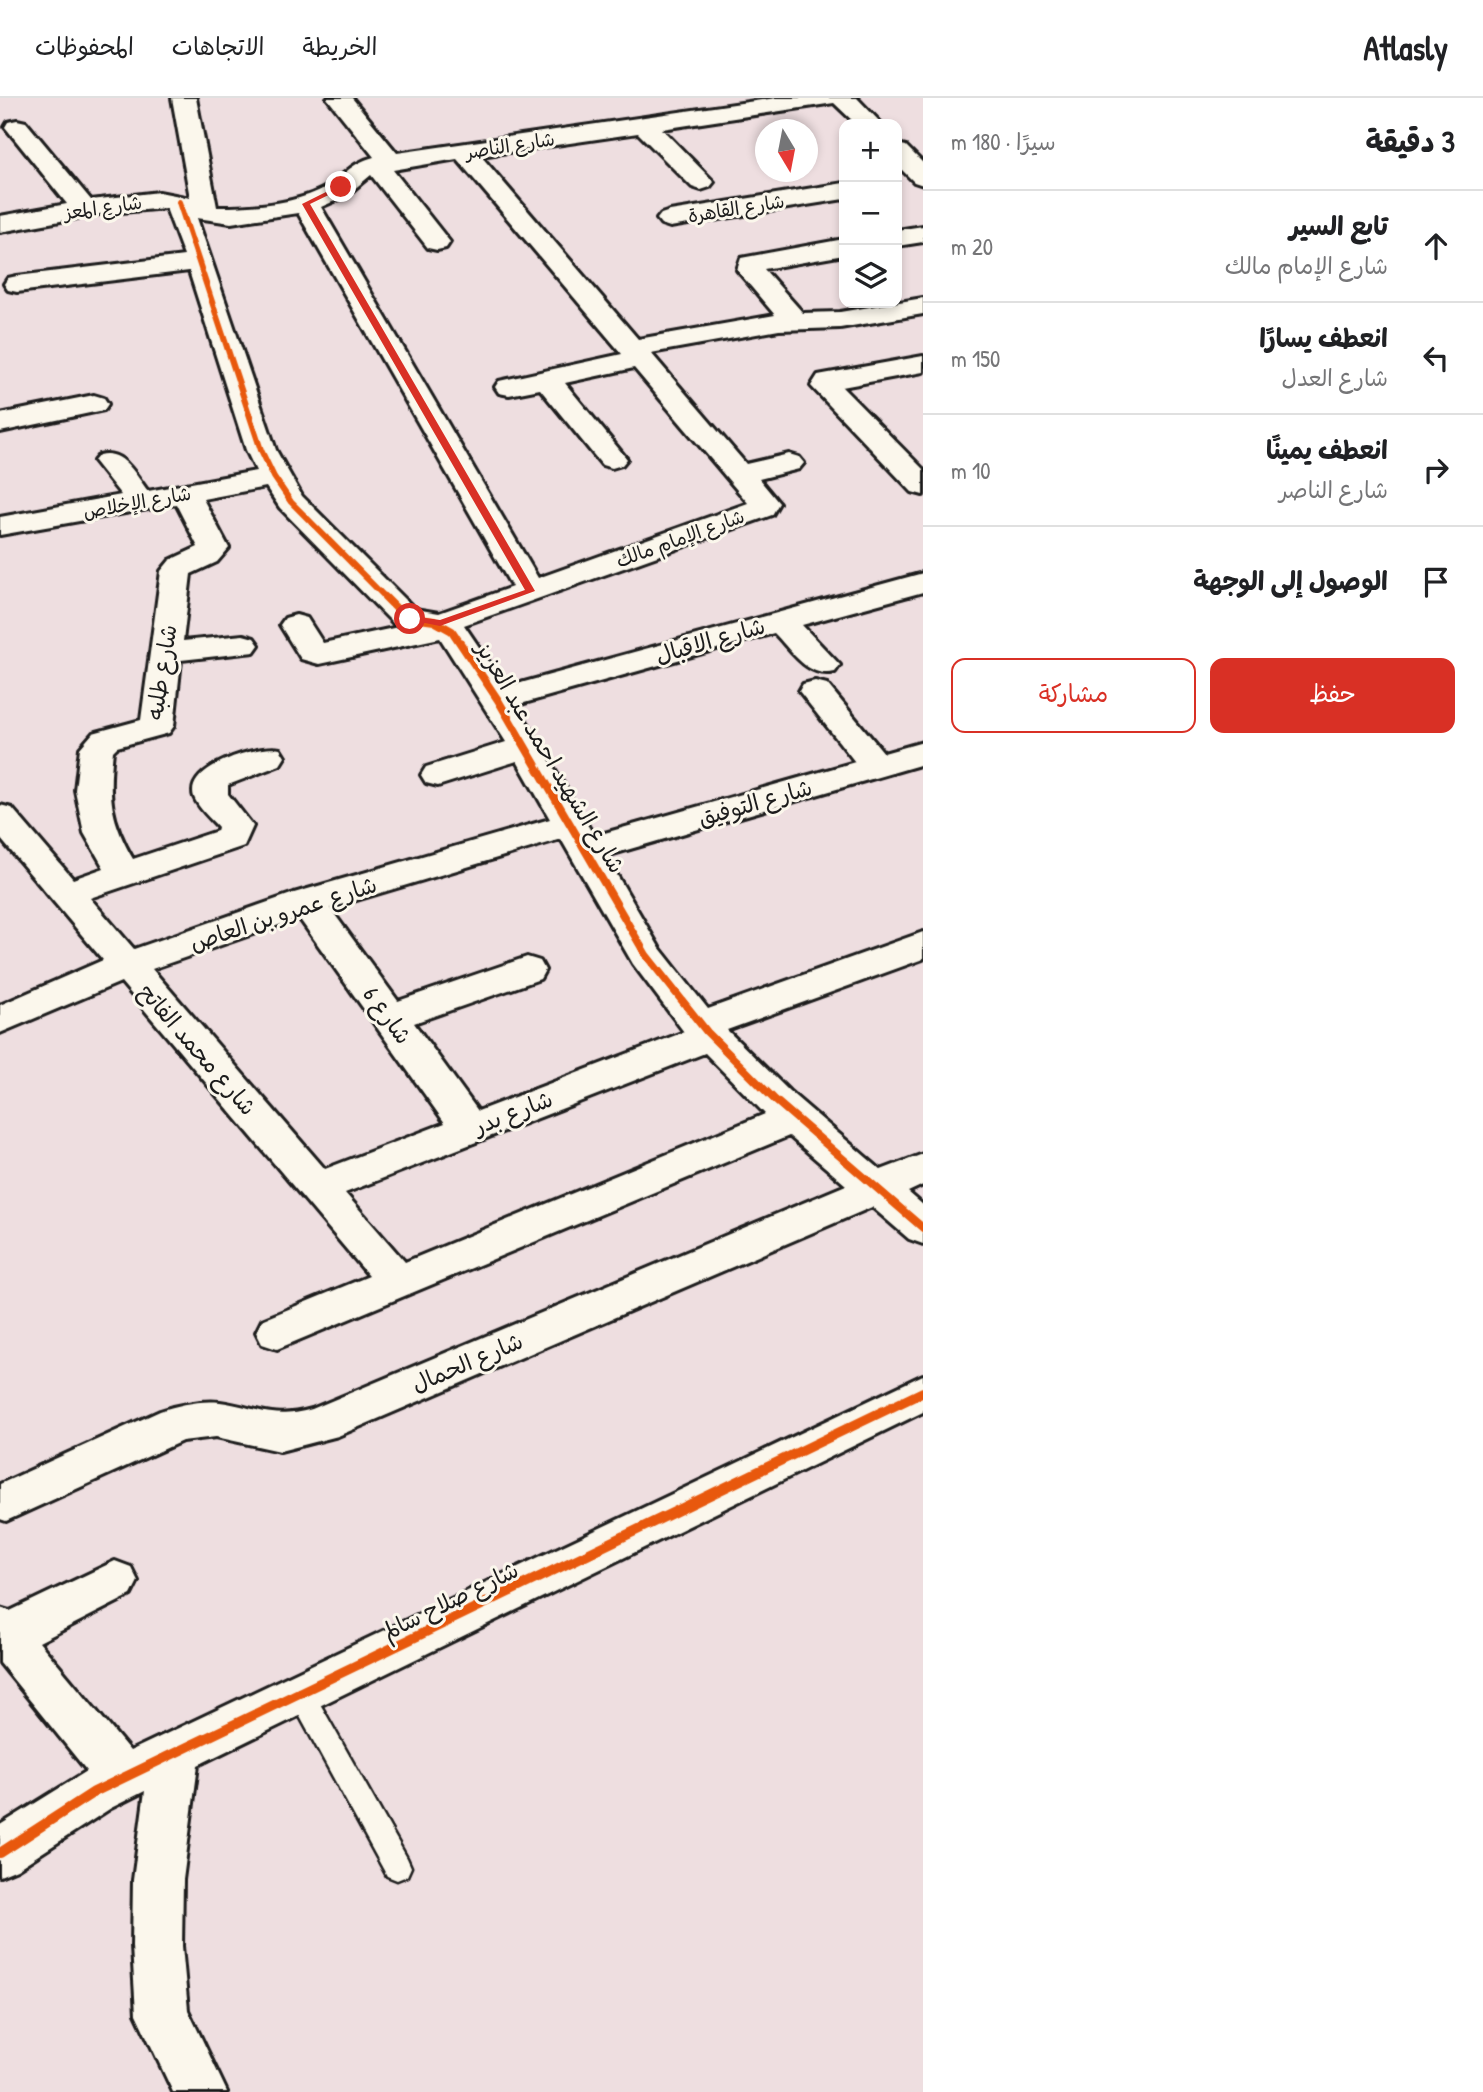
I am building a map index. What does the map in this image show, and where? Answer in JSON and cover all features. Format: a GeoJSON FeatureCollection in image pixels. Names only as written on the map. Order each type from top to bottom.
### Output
{"type":"FeatureCollection","features":[{"type":"Feature","properties":{"kind":"street"},"geometry":{"type":"LineString","coordinates":[[184,98],[198,262],[261,450],[274,477],[291,502],[405,617],[443,625]]}},
{"type":"Feature","properties":{"kind":"street"},"geometry":{"type":"LineString","coordinates":[[339,98],[437,242]]}},
{"type":"Feature","properties":{"kind":"street","name":"شارع الناصر"},"geometry":{"type":"LineString","coordinates":[[192,207],[212,215],[306,204],[332,192],[356,171],[383,163],[826,98]]}},
{"type":"Feature","properties":{"kind":"street"},"geometry":{"type":"LineString","coordinates":[[844,98],[865,119]]}},
{"type":"Feature","properties":{"kind":"street"},"geometry":{"type":"LineString","coordinates":[[644,124],[701,182]]}},
{"type":"Feature","properties":{"kind":"street"},"geometry":{"type":"LineString","coordinates":[[17,127],[84,208]]}},
{"type":"Feature","properties":{"kind":"street","name":"شارع الإمام مالك"},"geometry":{"type":"LineString","coordinates":[[296,625],[312,652],[319,654],[443,625],[530,591],[761,509],[764,503],[464,152]]}},
{"type":"Feature","properties":{"kind":"street"},"geometry":{"type":"LineString","coordinates":[[902,156],[923,178]]}},
{"type":"Feature","properties":{"kind":"street"},"geometry":{"type":"LineString","coordinates":[[902,181],[923,178]]}},
{"type":"Feature","properties":{"kind":"street","name":"شارع القاهرة"},"geometry":{"type":"LineString","coordinates":[[670,219],[839,192]]}},
{"type":"Feature","properties":{"kind":"street","name":"شارع المعز"},"geometry":{"type":"LineString","coordinates":[[0,224],[84,208],[162,200],[192,207]]}},
{"type":"Feature","properties":{"kind":"street"},"geometry":{"type":"LineString","coordinates":[[306,204],[530,591]]}},
{"type":"Feature","properties":{"kind":"street"},"geometry":{"type":"LineString","coordinates":[[902,237],[923,233]]}},
{"type":"Feature","properties":{"kind":"street"},"geometry":{"type":"LineString","coordinates":[[794,320],[750,270],[750,264],[839,248]]}},
{"type":"Feature","properties":{"kind":"street"},"geometry":{"type":"LineString","coordinates":[[17,284],[198,262]]}},
{"type":"Feature","properties":{"kind":"street"},"geometry":{"type":"LineString","coordinates":[[509,387],[637,353],[794,320],[840,320],[923,306]]}},
{"type":"Feature","properties":{"kind":"street"},"geometry":{"type":"LineString","coordinates":[[923,364],[828,381],[825,386],[923,486]]}},
{"type":"Feature","properties":{"kind":"street"},"geometry":{"type":"LineString","coordinates":[[547,379],[612,459]]}},
{"type":"Feature","properties":{"kind":"street"},"geometry":{"type":"LineString","coordinates":[[0,423],[94,404]]}},
{"type":"Feature","properties":{"kind":"street"},"geometry":{"type":"LineString","coordinates":[[109,461],[141,501]]}},
{"type":"Feature","properties":{"kind":"street"},"geometry":{"type":"LineString","coordinates":[[740,474],[789,463]]}},
{"type":"Feature","properties":{"kind":"street","name":"شارع الإخلاص"},"geometry":{"type":"LineString","coordinates":[[0,526],[274,477]]}},
{"type":"Feature","properties":{"kind":"street","name":"شارع طلبه"},"geometry":{"type":"LineString","coordinates":[[125,874],[102,833],[92,790],[97,748],[105,740],[157,726],[176,571],[186,562],[207,556],[214,548],[185,493]]}},
{"type":"Feature","properties":{"kind":"street","name":"شارع الاقبال"},"geometry":{"type":"LineString","coordinates":[[498,700],[923,582]]}},
{"type":"Feature","properties":{"kind":"street"},"geometry":{"type":"LineString","coordinates":[[780,621],[877,767]]}},
{"type":"Feature","properties":{"kind":"street","name":"شارع الشهيد احمد عبد العزيز"},"geometry":{"type":"LineString","coordinates":[[443,625],[498,700],[646,955],[704,1032],[749,1078],[923,1228]]}},
{"type":"Feature","properties":{"kind":"street"},"geometry":{"type":"LineString","coordinates":[[166,652],[243,645]]}},
{"type":"Feature","properties":{"kind":"street"},"geometry":{"type":"LineString","coordinates":[[438,775],[526,747]]}},
{"type":"Feature","properties":{"kind":"street","name":"شارع التوفيق"},"geometry":{"type":"LineString","coordinates":[[579,837],[877,767],[923,753]]}},
{"type":"Feature","properties":{"kind":"street"},"geometry":{"type":"LineString","coordinates":[[65,894],[232,838],[236,826],[211,796],[211,783],[215,778],[268,757]]}},
{"type":"Feature","properties":{"kind":"street","name":"شارع محمد الفاتح"},"geometry":{"type":"LineString","coordinates":[[0,816],[398,1282]]}},
{"type":"Feature","properties":{"kind":"street","name":"شارع عمرو بن العاص"},"geometry":{"type":"LineString","coordinates":[[3,1016],[126,965],[307,902],[579,837]]}},
{"type":"Feature","properties":{"kind":"street","name":"شارع 6"},"geometry":{"type":"LineString","coordinates":[[307,902],[470,1129]]}},
{"type":"Feature","properties":{"kind":"street","name":"شارع بدر"},"geometry":{"type":"LineString","coordinates":[[317,1188],[470,1129],[923,945]]}},
{"type":"Feature","properties":{"kind":"street"},"geometry":{"type":"LineString","coordinates":[[390,1017],[527,970]]}},
{"type":"Feature","properties":{"kind":"street"},"geometry":{"type":"LineString","coordinates":[[277,1332],[794,1118]]}},
{"type":"Feature","properties":{"kind":"street","name":"شارع الحمال"},"geometry":{"type":"LineString","coordinates":[[5,1502],[175,1424],[202,1419],[229,1421],[253,1430],[276,1433],[300,1431],[323,1423],[923,1169]]}},
{"type":"Feature","properties":{"kind":"street","name":"شارع صلاح سالم"},"geometry":{"type":"LineString","coordinates":[[0,1853],[94,1792],[923,1392]]}},
{"type":"Feature","properties":{"kind":"street"},"geometry":{"type":"LineString","coordinates":[[115,1581],[3,1632],[123,1779]]}},
{"type":"Feature","properties":{"kind":"street"},"geometry":{"type":"LineString","coordinates":[[176,1754],[165,1816],[158,1880],[157,1946],[162,2014],[201,2092]]}},
{"type":"Feature","properties":{"kind":"lane"},"geometry":{"type":"LineString","coordinates":[[301,1694],[397,1867]]}},
{"type":"Feature","properties":{"kind":"cycle path"},"geometry":{"type":"LineString","coordinates":[[179,202],[261,450],[274,477],[291,502],[405,617],[434,621],[452,631],[498,700],[646,955],[675,995],[740,1067],[775,1100],[923,1228]]}},
{"type":"Feature","properties":{"kind":"cycle path"},"geometry":{"type":"LineString","coordinates":[[0,1853],[94,1792],[923,1392]]}},
{"type":"Feature","properties":{"kind":"route"},"geometry":{"type":"LineString","coordinates":[[341,187],[306,204],[530,591],[440,623],[410,619]]}}]}
